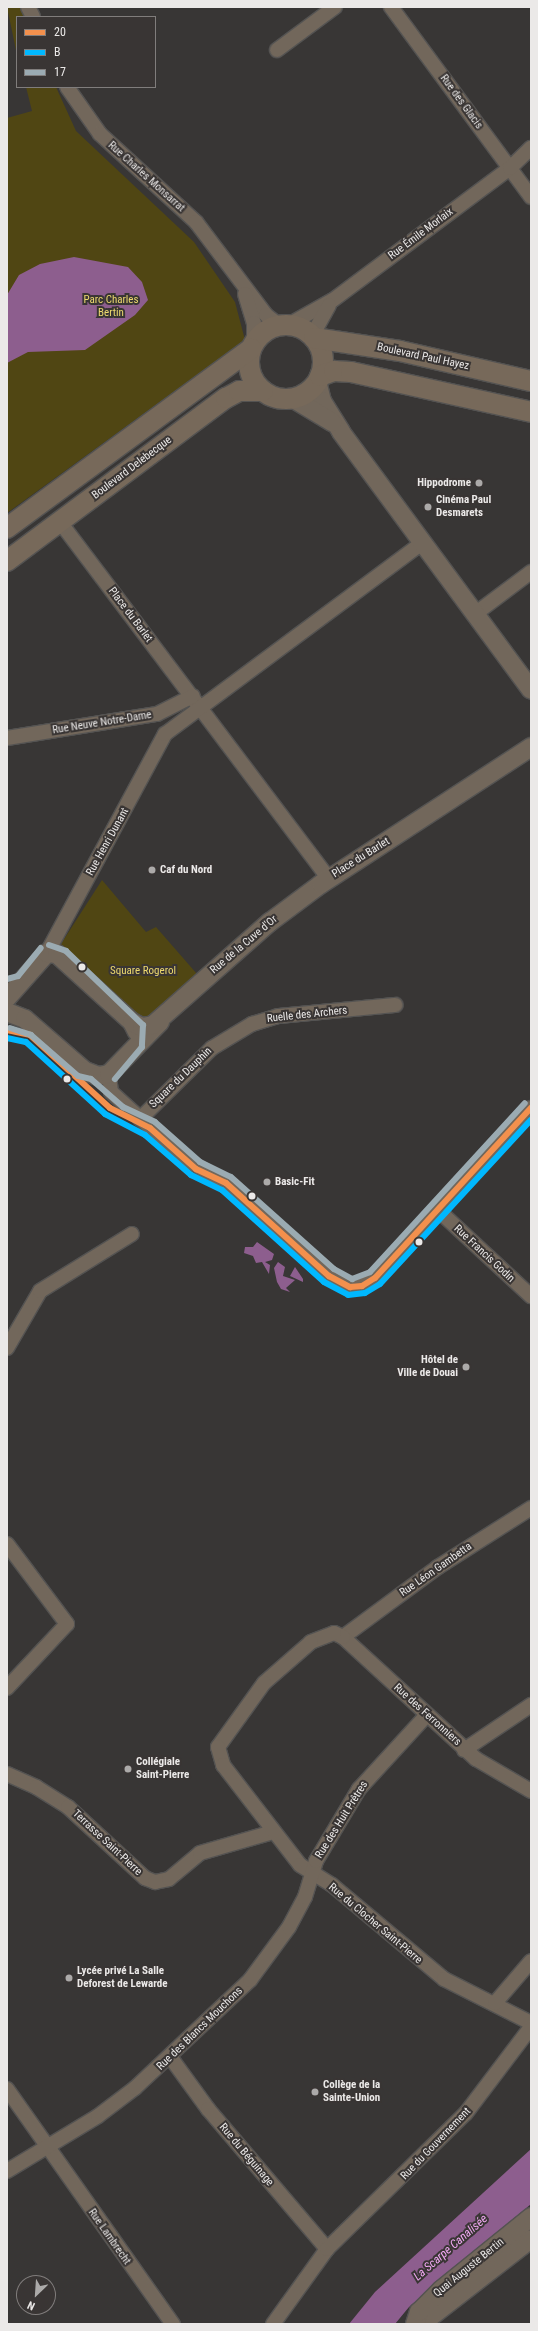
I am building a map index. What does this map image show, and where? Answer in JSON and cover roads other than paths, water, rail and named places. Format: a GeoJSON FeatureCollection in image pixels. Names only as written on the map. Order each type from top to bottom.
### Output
{"type":"FeatureCollection","features":[{"type":"Feature","properties":{"kind":"main road"},"geometry":{"type":"LineString","coordinates":[[7,528],[253,346],[264,332],[284,325],[313,337],[322,354],[319,378]]}},
{"type":"Feature","properties":{"kind":"main road","name":"Boulevard Paul Hayez"},"geometry":{"type":"LineString","coordinates":[[313,337],[400,351],[531,381]]}},
{"type":"Feature","properties":{"kind":"main road"},"geometry":{"type":"LineString","coordinates":[[253,346],[251,374],[263,391],[275,397],[292,398],[306,392],[319,378],[334,371],[351,372],[531,412]]}},
{"type":"Feature","properties":{"kind":"main road","name":"Boulevard Delebecque"},"geometry":{"type":"LineString","coordinates":[[7,561],[233,394],[263,391]]}},
{"type":"Feature","properties":{"kind":"street"},"geometry":{"type":"LineString","coordinates":[[28,7],[32,16]]}},
{"type":"Feature","properties":{"kind":"street"},"geometry":{"type":"LineString","coordinates":[[277,50],[335,7]]}},
{"type":"Feature","properties":{"kind":"street","name":"Rue des Glacis"},"geometry":{"type":"LineString","coordinates":[[391,7],[531,197]]}},
{"type":"Feature","properties":{"kind":"street","name":"Rue Charles Monsarrat"},"geometry":{"type":"LineString","coordinates":[[68,88],[100,134],[196,222],[266,315],[284,325]]}},
{"type":"Feature","properties":{"kind":"street"},"geometry":{"type":"LineString","coordinates":[[510,168],[531,148]]}},
{"type":"Feature","properties":{"kind":"street"},"geometry":{"type":"LineString","coordinates":[[510,168],[531,158]]}},
{"type":"Feature","properties":{"kind":"street","name":"Rue Émile Morlaix"},"geometry":{"type":"LineString","coordinates":[[284,325],[333,300],[510,168]]}},
{"type":"Feature","properties":{"kind":"street","name":"Rue Charles Monsarrat"},"geometry":{"type":"LineString","coordinates":[[229,264],[248,301],[253,346]]}},
{"type":"Feature","properties":{"kind":"street","name":"Rue Émile Morlaix"},"geometry":{"type":"LineString","coordinates":[[313,337],[315,325],[333,300]]}},
{"type":"Feature","properties":{"kind":"street"},"geometry":{"type":"LineString","coordinates":[[319,378],[322,401],[341,432],[531,690]]}},
{"type":"Feature","properties":{"kind":"street"},"geometry":{"type":"LineString","coordinates":[[292,398],[322,414],[341,432]]}},
{"type":"Feature","properties":{"kind":"street","name":"Place du Barlet"},"geometry":{"type":"LineString","coordinates":[[60,522],[329,879],[531,747]]}},
{"type":"Feature","properties":{"kind":"street"},"geometry":{"type":"LineString","coordinates":[[196,702],[422,543]]}},
{"type":"Feature","properties":{"kind":"street"},"geometry":{"type":"LineString","coordinates":[[476,614],[531,572]]}},
{"type":"Feature","properties":{"kind":"street","name":"Rue Neuve Notre-Dame"},"geometry":{"type":"LineString","coordinates":[[7,738],[157,714],[196,702]]}},
{"type":"Feature","properties":{"kind":"street","name":"Rue Henri Dunant"},"geometry":{"type":"LineString","coordinates":[[7,998],[15,985],[48,953],[165,734],[196,702]]}},
{"type":"Feature","properties":{"kind":"street","name":"Rue de la Cuve d'Or"},"geometry":{"type":"LineString","coordinates":[[108,1074],[164,1017],[270,922],[329,879]]}},
{"type":"Feature","properties":{"kind":"street"},"geometry":{"type":"LineString","coordinates":[[48,953],[61,957],[132,1022],[137,1035],[132,1050]]}},
{"type":"Feature","properties":{"kind":"street","name":"Ruelle des Archers"},"geometry":{"type":"LineString","coordinates":[[223,1038],[270,1017],[395,1005]]}},
{"type":"Feature","properties":{"kind":"street"},"geometry":{"type":"LineString","coordinates":[[7,1012],[22,1017],[85,1071],[98,1076],[108,1074],[111,1092],[196,1168],[229,1185],[328,1276],[350,1287],[372,1281],[531,1108]]}},
{"type":"Feature","properties":{"kind":"street","name":"Rue de la Cuve d'Or"},"geometry":{"type":"LineString","coordinates":[[132,1022],[150,1026],[164,1017]]}},
{"type":"Feature","properties":{"kind":"street"},"geometry":{"type":"LineString","coordinates":[[7,1022],[39,1030]]}},
{"type":"Feature","properties":{"kind":"street","name":"Square du Dauphin"},"geometry":{"type":"LineString","coordinates":[[145,1123],[223,1038]]}},
{"type":"Feature","properties":{"kind":"street","name":"Rue Francis Godin"},"geometry":{"type":"LineString","coordinates":[[438,1210],[514,1282],[531,1296]]}},
{"type":"Feature","properties":{"kind":"street"},"geometry":{"type":"LineString","coordinates":[[7,1348],[40,1291],[132,1234]]}},
{"type":"Feature","properties":{"kind":"street","name":"Rue Léon Gambetta"},"geometry":{"type":"LineString","coordinates":[[343,1637],[438,1567],[531,1508]]}},
{"type":"Feature","properties":{"kind":"street"},"geometry":{"type":"LineString","coordinates":[[7,1544],[67,1624],[7,1688]]}},
{"type":"Feature","properties":{"kind":"street","name":"Rue des Ferronniers"},"geometry":{"type":"LineString","coordinates":[[218,1747],[264,1683],[311,1642],[329,1633],[343,1637],[464,1750],[531,1791]]}},
{"type":"Feature","properties":{"kind":"street"},"geometry":{"type":"LineString","coordinates":[[464,1750],[531,1705]]}},
{"type":"Feature","properties":{"kind":"street","name":"Rue des Huit Prêtres"},"geometry":{"type":"LineString","coordinates":[[311,1874],[364,1782],[426,1716]]}},
{"type":"Feature","properties":{"kind":"street","name":"Rue du Clocher Saint-Pierre"},"geometry":{"type":"LineString","coordinates":[[218,1747],[223,1765],[292,1858],[311,1874],[332,1885],[439,1975],[531,2023]]}},
{"type":"Feature","properties":{"kind":"street","name":"Terrasse Saint-Pierre"},"geometry":{"type":"LineString","coordinates":[[7,1774],[36,1786],[68,1807],[145,1878],[155,1882],[169,1880],[200,1853],[273,1832]]}},
{"type":"Feature","properties":{"kind":"street","name":"Rue des Blancs Mouchons"},"geometry":{"type":"LineString","coordinates":[[7,2171],[47,2149],[98,2116],[171,2058],[267,1960],[305,1897],[311,1874]]}},
{"type":"Feature","properties":{"kind":"street"},"geometry":{"type":"LineString","coordinates":[[495,2003],[531,1961]]}},
{"type":"Feature","properties":{"kind":"street","name":"Rue du Gouvernement"},"geometry":{"type":"LineString","coordinates":[[273,2324],[327,2249],[466,2113],[531,2027]]}},
{"type":"Feature","properties":{"kind":"street","name":"Rue du Béguinage"},"geometry":{"type":"LineString","coordinates":[[171,2058],[214,2117],[327,2249]]}},
{"type":"Feature","properties":{"kind":"street","name":"Rue Lambrecht"},"geometry":{"type":"LineString","coordinates":[[7,2089],[47,2149],[173,2324]]}},
{"type":"Feature","properties":{"kind":"street","name":"Quai Auguste Bertin"},"geometry":{"type":"LineString","coordinates":[[415,2324],[419,2312],[441,2290],[531,2217]]}},
{"type":"Feature","properties":{"kind":"street","name":"Quai Auguste Bertin"},"geometry":{"type":"LineString","coordinates":[[423,2324],[433,2312],[531,2239]]}},
{"type":"Feature","properties":{"kind":"water"},"geometry":{"type":"Polygon","coordinates":[[[74,257],[128,267],[142,282],[148,300],[135,315],[85,350],[28,352],[7,363],[7,295],[19,275],[40,264],[74,257]]]}},
{"type":"Feature","properties":{"kind":"water"},"geometry":{"type":"Polygon","coordinates":[[[257,1242],[274,1254],[272,1260],[265,1262],[270,1265],[269,1274],[262,1262],[256,1263],[253,1256],[244,1253],[245,1247],[253,1247],[257,1242]]]}},
{"type":"Feature","properties":{"kind":"water"},"geometry":{"type":"Polygon","coordinates":[[[278,1262],[285,1267],[283,1276],[295,1280],[286,1288],[290,1292],[281,1289],[277,1282],[274,1268],[278,1262]]]}},
{"type":"Feature","properties":{"kind":"water"},"geometry":{"type":"Polygon","coordinates":[[[295,1267],[303,1279],[303,1282],[290,1276],[295,1267]]]}},
{"type":"Feature","properties":{"kind":"water","name":"La Scarpe Canalisée"},"geometry":{"type":"Polygon","coordinates":[[[531,2149],[531,2204],[409,2307],[395,2324],[349,2324],[375,2292],[531,2149]]]}},
{"type":"Feature","properties":{"kind":"place","name":"Hippodrome"},"geometry":{"type":"Point","coordinates":[479,483]}},
{"type":"Feature","properties":{"kind":"place","name":"Cinéma Paul Desmarets"},"geometry":{"type":"Point","coordinates":[428,507]}},
{"type":"Feature","properties":{"kind":"place","name":"Caf du Nord"},"geometry":{"type":"Point","coordinates":[152,870]}},
{"type":"Feature","properties":{"kind":"place","name":"Basic-Fit"},"geometry":{"type":"Point","coordinates":[267,1182]}},
{"type":"Feature","properties":{"kind":"place","name":"Hôtel de Ville de Douai"},"geometry":{"type":"Point","coordinates":[466,1367]}},
{"type":"Feature","properties":{"kind":"place","name":"Collégiale Saint-Pierre"},"geometry":{"type":"Point","coordinates":[128,1769]}},
{"type":"Feature","properties":{"kind":"place","name":"Lycée privé La Salle Deforest de Lewarde"},"geometry":{"type":"Point","coordinates":[69,1978]}},
{"type":"Feature","properties":{"kind":"place","name":"Collège de la Sainte-Union"},"geometry":{"type":"Point","coordinates":[315,2092]}},
{"type":"Feature","properties":{"kind":"park label","name":"Parc Charles Bertin"},"geometry":{"type":"Point","coordinates":[111,307]}},
{"type":"Feature","properties":{"kind":"park label","name":"Square Rogerol"},"geometry":{"type":"Point","coordinates":[143,971]}}]}
